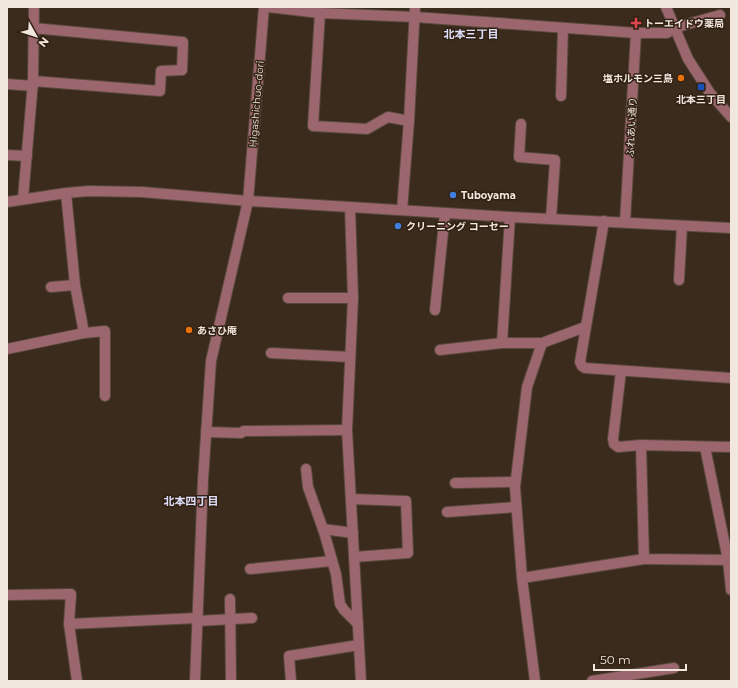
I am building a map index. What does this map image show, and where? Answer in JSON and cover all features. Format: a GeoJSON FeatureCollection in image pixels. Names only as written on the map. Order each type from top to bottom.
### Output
{"type":"FeatureCollection","features":[{"type":"Feature","properties":{"kind":"street"},"geometry":{"type":"LineString","coordinates":[[23,199],[33,83],[34,7]]}},
{"type":"Feature","properties":{"kind":"street","name":"Higashichuo-dori"},"geometry":{"type":"LineString","coordinates":[[195,681],[206,432],[211,361],[248,201],[264,7]]}},
{"type":"Feature","properties":{"kind":"street"},"geometry":{"type":"LineString","coordinates":[[268,7],[320,13],[415,12],[563,28],[636,33],[667,33],[674,28],[720,15]]}},
{"type":"Feature","properties":{"kind":"street"},"geometry":{"type":"LineString","coordinates":[[666,7],[688,59],[710,93],[731,117]]}},
{"type":"Feature","properties":{"kind":"street"},"geometry":{"type":"LineString","coordinates":[[402,210],[415,12]]}},
{"type":"Feature","properties":{"kind":"street"},"geometry":{"type":"LineString","coordinates":[[320,13],[313,126],[367,129],[388,117],[409,121]]}},
{"type":"Feature","properties":{"kind":"street"},"geometry":{"type":"LineString","coordinates":[[7,84],[33,83],[160,91],[161,71],[182,70],[183,42],[33,28]]}},
{"type":"Feature","properties":{"kind":"street"},"geometry":{"type":"LineString","coordinates":[[561,96],[563,28]]}},
{"type":"Feature","properties":{"kind":"street","name":"ふれあい通り"},"geometry":{"type":"LineString","coordinates":[[625,222],[636,33]]}},
{"type":"Feature","properties":{"kind":"street"},"geometry":{"type":"LineString","coordinates":[[521,124],[519,157],[555,160],[552,219]]}},
{"type":"Feature","properties":{"kind":"street"},"geometry":{"type":"LineString","coordinates":[[7,155],[27,156]]}},
{"type":"Feature","properties":{"kind":"street"},"geometry":{"type":"LineString","coordinates":[[7,202],[89,191],[142,192],[248,201],[510,217],[731,228]]}},
{"type":"Feature","properties":{"kind":"street"},"geometry":{"type":"LineString","coordinates":[[66,193],[75,285],[84,333]]}},
{"type":"Feature","properties":{"kind":"street"},"geometry":{"type":"LineString","coordinates":[[350,207],[353,298],[347,430],[361,681]]}},
{"type":"Feature","properties":{"kind":"street"},"geometry":{"type":"LineString","coordinates":[[435,310],[445,213]]}},
{"type":"Feature","properties":{"kind":"street"},"geometry":{"type":"LineString","coordinates":[[502,343],[510,217]]}},
{"type":"Feature","properties":{"kind":"street"},"geometry":{"type":"LineString","coordinates":[[604,221],[585,327],[580,362],[582,366],[585,368],[621,371],[731,378]]}},
{"type":"Feature","properties":{"kind":"street"},"geometry":{"type":"LineString","coordinates":[[679,280],[682,226]]}},
{"type":"Feature","properties":{"kind":"street"},"geometry":{"type":"LineString","coordinates":[[51,287],[75,285]]}},
{"type":"Feature","properties":{"kind":"street"},"geometry":{"type":"LineString","coordinates":[[288,298],[353,298]]}},
{"type":"Feature","properties":{"kind":"street"},"geometry":{"type":"LineString","coordinates":[[440,350],[502,343],[542,343],[585,327]]}},
{"type":"Feature","properties":{"kind":"street"},"geometry":{"type":"LineString","coordinates":[[7,349],[105,330],[105,396]]}},
{"type":"Feature","properties":{"kind":"street"},"geometry":{"type":"LineString","coordinates":[[535,681],[522,578],[515,482],[527,387],[542,343]]}},
{"type":"Feature","properties":{"kind":"street"},"geometry":{"type":"LineString","coordinates":[[271,353],[350,357]]}},
{"type":"Feature","properties":{"kind":"street"},"geometry":{"type":"LineString","coordinates":[[621,371],[614,444],[618,447],[641,445],[731,447]]}},
{"type":"Feature","properties":{"kind":"street"},"geometry":{"type":"LineString","coordinates":[[206,432],[241,433],[244,431],[347,430]]}},
{"type":"Feature","properties":{"kind":"street"},"geometry":{"type":"LineString","coordinates":[[641,445],[644,559]]}},
{"type":"Feature","properties":{"kind":"street"},"geometry":{"type":"LineString","coordinates":[[705,447],[729,560],[731,590]]}},
{"type":"Feature","properties":{"kind":"street"},"geometry":{"type":"LineString","coordinates":[[306,469],[308,487],[323,529],[336,574],[340,604],[358,624]]}},
{"type":"Feature","properties":{"kind":"street"},"geometry":{"type":"LineString","coordinates":[[455,483],[515,482]]}},
{"type":"Feature","properties":{"kind":"street"},"geometry":{"type":"LineString","coordinates":[[351,499],[406,501],[408,553],[354,557]]}},
{"type":"Feature","properties":{"kind":"street"},"geometry":{"type":"LineString","coordinates":[[448,512],[516,507]]}},
{"type":"Feature","properties":{"kind":"street"},"geometry":{"type":"LineString","coordinates":[[323,529],[353,533]]}},
{"type":"Feature","properties":{"kind":"street"},"geometry":{"type":"LineString","coordinates":[[522,578],[644,559],[729,560]]}},
{"type":"Feature","properties":{"kind":"street"},"geometry":{"type":"LineString","coordinates":[[250,569],[332,561]]}},
{"type":"Feature","properties":{"kind":"street"},"geometry":{"type":"LineString","coordinates":[[7,595],[71,594],[69,624],[76,681]]}},
{"type":"Feature","properties":{"kind":"street"},"geometry":{"type":"LineString","coordinates":[[230,599],[232,681]]}},
{"type":"Feature","properties":{"kind":"street"},"geometry":{"type":"LineString","coordinates":[[69,624],[230,620],[252,618]]}},
{"type":"Feature","properties":{"kind":"street"},"geometry":{"type":"LineString","coordinates":[[291,681],[288,656],[359,645]]}},
{"type":"Feature","properties":{"kind":"street"},"geometry":{"type":"LineString","coordinates":[[592,681],[674,668]]}},
{"type":"Feature","properties":{"kind":"place","name":"トーエイドウ薬局"},"geometry":{"type":"Point","coordinates":[636,23]}},
{"type":"Feature","properties":{"kind":"place","name":"塩ホルモン三島"},"geometry":{"type":"Point","coordinates":[681,78]}},
{"type":"Feature","properties":{"kind":"place","name":"北本三丁目"},"geometry":{"type":"Point","coordinates":[701,87]}},
{"type":"Feature","properties":{"kind":"place","name":"Tuboyama"},"geometry":{"type":"Point","coordinates":[453,195]}},
{"type":"Feature","properties":{"kind":"place","name":"クリーニング コーセー"},"geometry":{"type":"Point","coordinates":[398,226]}},
{"type":"Feature","properties":{"kind":"place","name":"あさひ庵"},"geometry":{"type":"Point","coordinates":[189,330]}},
{"type":"Feature","properties":{"kind":"district","name":"北本三丁目"},"geometry":{"type":"Point","coordinates":[471,34]}},
{"type":"Feature","properties":{"kind":"district","name":"北本四丁目"},"geometry":{"type":"Point","coordinates":[191,501]}}]}
